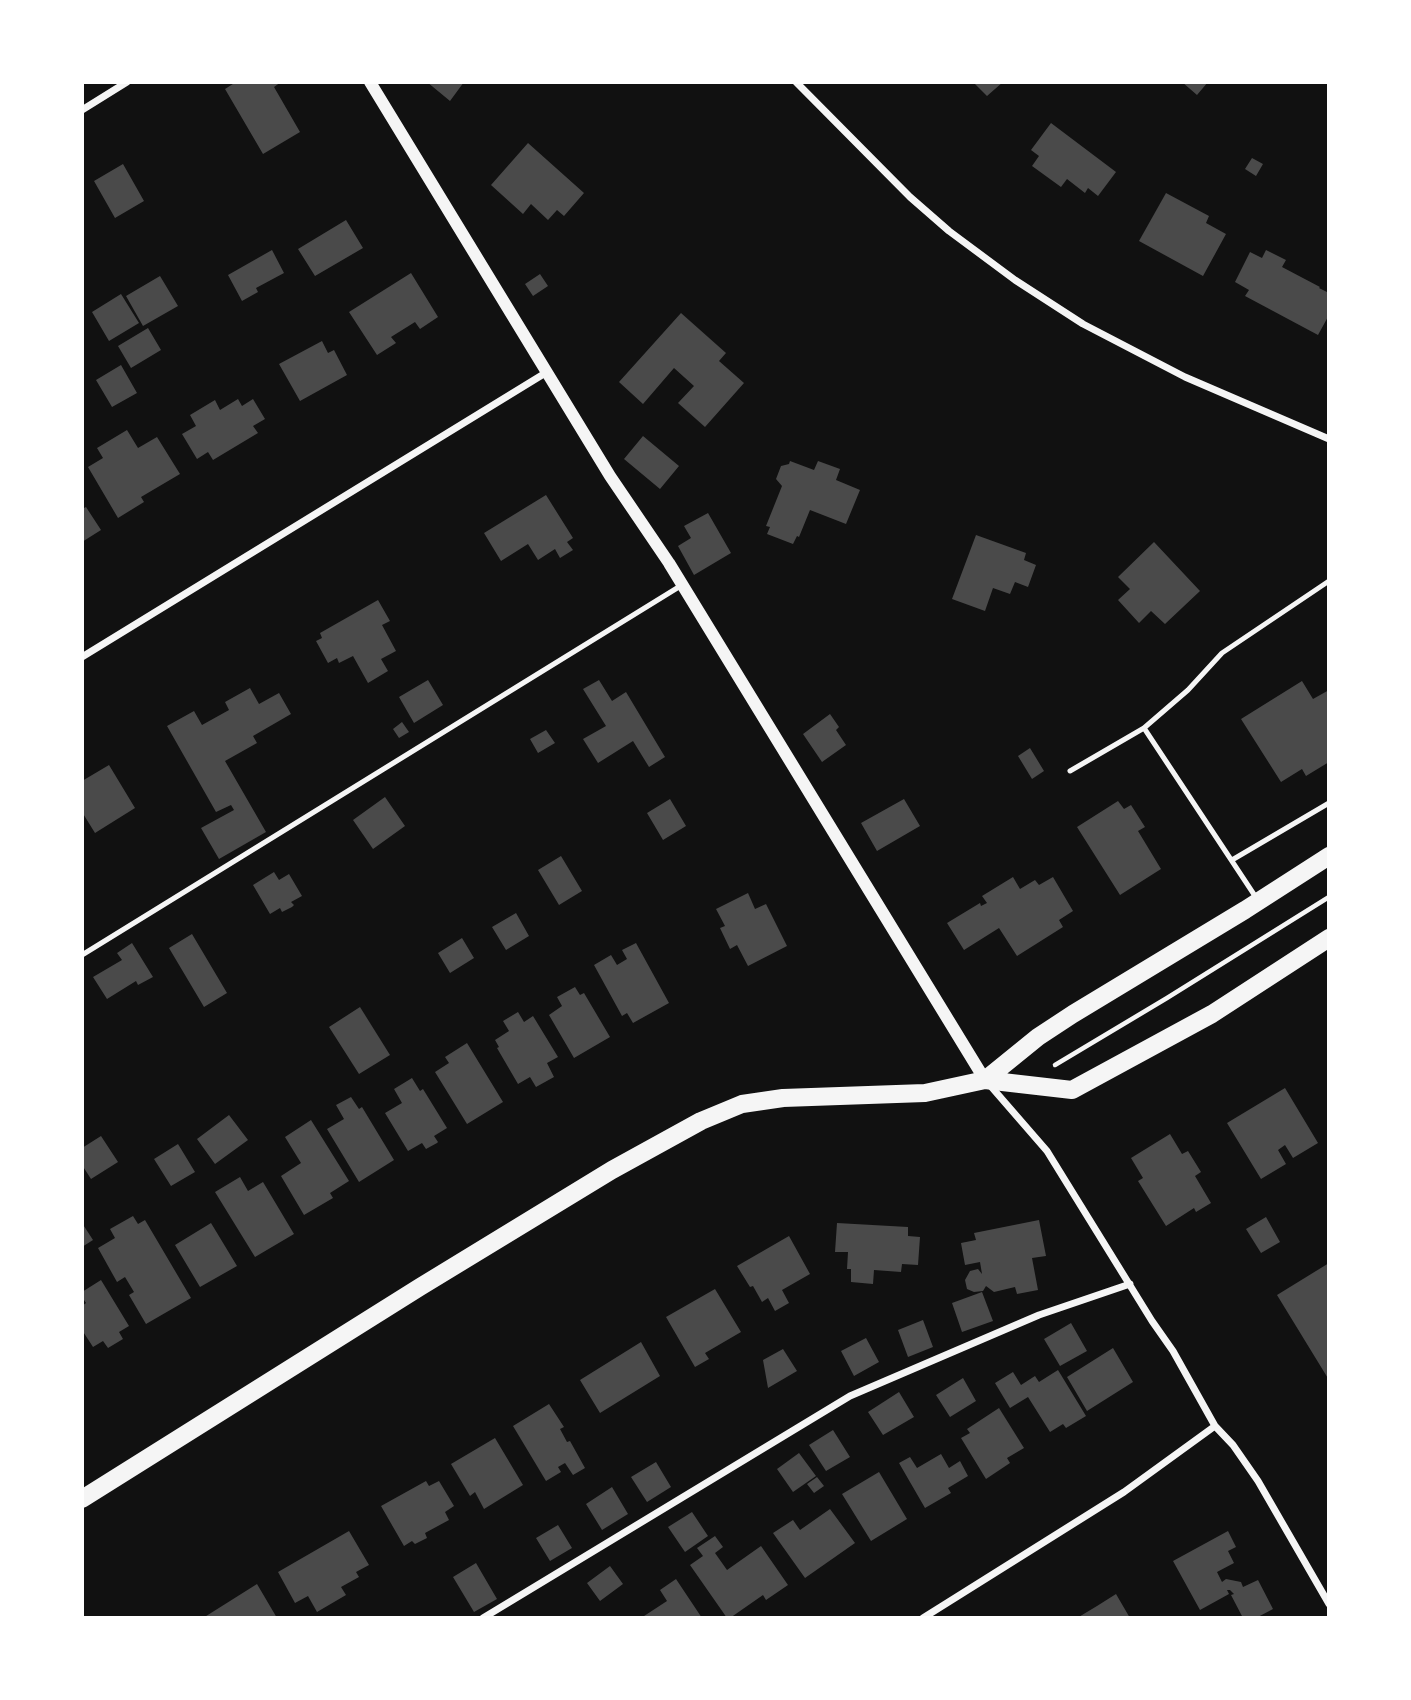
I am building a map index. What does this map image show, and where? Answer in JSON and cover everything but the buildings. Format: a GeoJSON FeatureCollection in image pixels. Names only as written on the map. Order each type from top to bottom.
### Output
{"type":"FeatureCollection","features":[{"type":"Feature","properties":{"kind":"main road"},"geometry":{"type":"LineString","coordinates":[[985,1080],[1038,1037],[1073,1014],[1329,856]]}},
{"type":"Feature","properties":{"kind":"main road"},"geometry":{"type":"LineString","coordinates":[[82,1499],[443,1273],[612,1170],[701,1121],[742,1104],[783,1098],[925,1093],[985,1080],[1072,1090],[1212,1014],[1329,938]]}},
{"type":"Feature","properties":{"kind":"street"},"geometry":{"type":"LineString","coordinates":[[82,110],[127,82]]}},
{"type":"Feature","properties":{"kind":"street"},"geometry":{"type":"LineString","coordinates":[[370,82],[610,476],[682,585],[985,1080],[1047,1151],[1173,1351],[1214,1426],[1233,1445],[1258,1481],[1329,1604]]}},
{"type":"Feature","properties":{"kind":"street"},"geometry":{"type":"LineString","coordinates":[[796,82],[910,197],[949,231],[1015,280],[1083,324],[1185,377],[1329,439]]}},
{"type":"Feature","properties":{"kind":"street"},"geometry":{"type":"LineString","coordinates":[[82,657],[547,372]]}},
{"type":"Feature","properties":{"kind":"street"},"geometry":{"type":"LineString","coordinates":[[483,1618],[850,1396],[1039,1315],[1130,1284]]}},
{"type":"Feature","properties":{"kind":"street"},"geometry":{"type":"LineString","coordinates":[[923,1618],[1124,1492],[1214,1426]]}},
{"type":"Feature","properties":{"kind":"lane"},"geometry":{"type":"LineString","coordinates":[[1070,771],[1144,728],[1188,690],[1222,653],[1329,581]]}},
{"type":"Feature","properties":{"kind":"lane"},"geometry":{"type":"LineString","coordinates":[[82,955],[682,585]]}},
{"type":"Feature","properties":{"kind":"lane"},"geometry":{"type":"LineString","coordinates":[[1144,728],[1258,901]]}},
{"type":"Feature","properties":{"kind":"lane"},"geometry":{"type":"LineString","coordinates":[[1232,860],[1329,803]]}},
{"type":"Feature","properties":{"kind":"path"},"geometry":{"type":"LineString","coordinates":[[1047,1069],[1329,897]]}}]}
